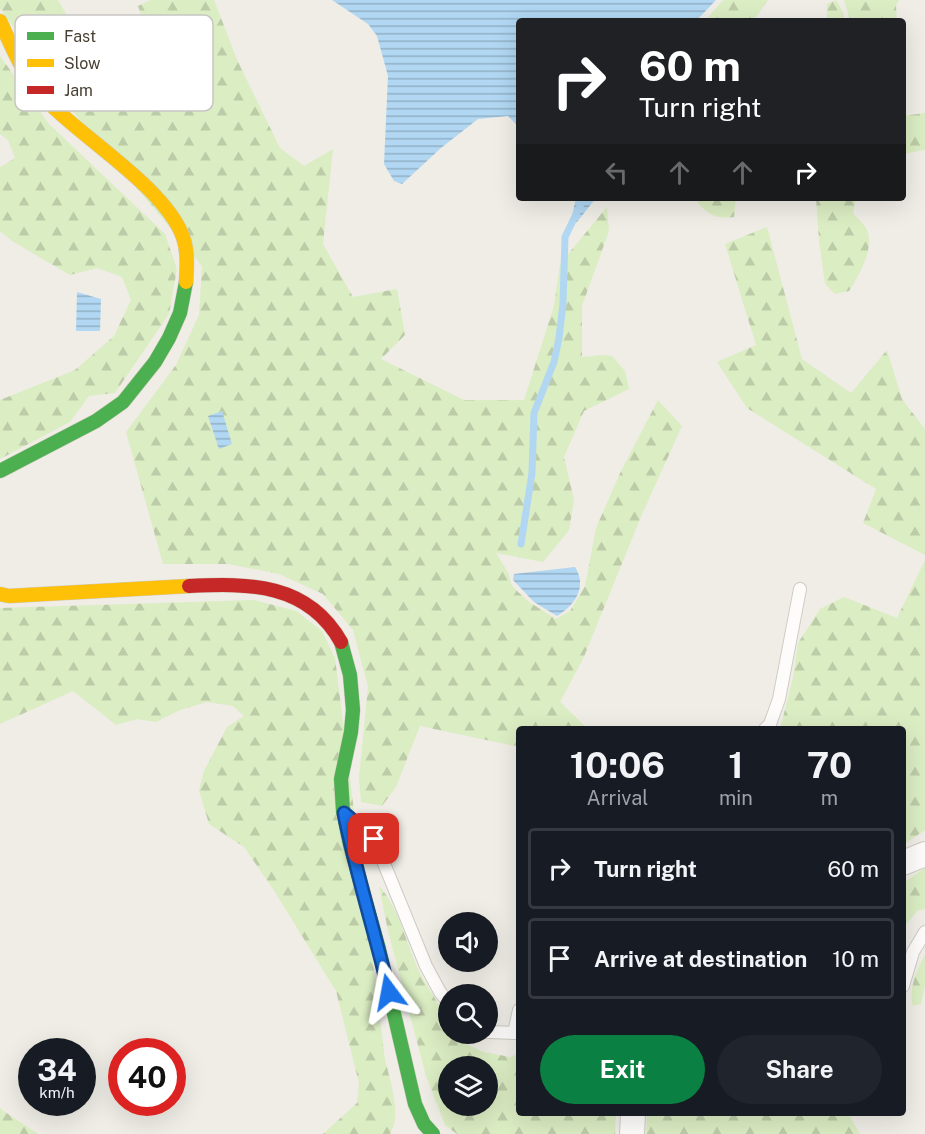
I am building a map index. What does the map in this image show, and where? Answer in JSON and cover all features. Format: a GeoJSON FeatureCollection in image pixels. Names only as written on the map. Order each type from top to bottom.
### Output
{"type":"FeatureCollection","features":[{"type":"Feature","properties":{"kind":"street"},"geometry":{"type":"LineString","coordinates":[[0,21],[15,53]]}},
{"type":"Feature","properties":{"kind":"street"},"geometry":{"type":"LineString","coordinates":[[0,471],[95,422],[123,402],[157,359],[181,314],[188,289],[183,235],[172,216],[153,195],[59,111]]}},
{"type":"Feature","properties":{"kind":"street"},"geometry":{"type":"LineString","coordinates":[[0,594],[9,596],[226,584],[256,586],[304,601],[324,616],[341,641],[349,670],[352,702],[351,730],[341,774],[344,813],[374,926],[415,1104],[424,1124],[433,1134]]}},
{"type":"Feature","properties":{"kind":"street"},"geometry":{"type":"LineString","coordinates":[[906,862],[925,854]]}},
{"type":"Feature","properties":{"kind":"street"},"geometry":{"type":"LineString","coordinates":[[632,1134],[633,1116]]}},
{"type":"Feature","properties":{"kind":"lane"},"geometry":{"type":"LineString","coordinates":[[768,726],[778,699],[800,589]]}},
{"type":"Feature","properties":{"kind":"lane"},"geometry":{"type":"LineString","coordinates":[[344,813],[374,839],[426,966],[438,988]]}},
{"type":"Feature","properties":{"kind":"lane"},"geometry":{"type":"LineString","coordinates":[[906,976],[913,952],[925,932]]}},
{"type":"Feature","properties":{"kind":"lane"},"geometry":{"type":"LineString","coordinates":[[498,1032],[516,1032]]}},
{"type":"Feature","properties":{"kind":"green space"},"geometry":{"type":"Polygon","coordinates":[[[0,0],[58,0],[67,15],[15,15],[15,30],[0,8],[0,0]]]}},
{"type":"Feature","properties":{"kind":"green space"},"geometry":{"type":"Polygon","coordinates":[[[150,0],[214,0],[238,62],[280,148],[304,166],[333,149],[323,244],[353,297],[397,289],[405,335],[381,359],[464,400],[524,400],[554,306],[560,264],[607,207],[609,231],[582,306],[582,357],[612,356],[625,371],[629,389],[584,411],[564,457],[574,500],[569,530],[543,562],[496,553],[509,574],[511,584],[529,602],[556,619],[570,611],[585,586],[596,528],[621,471],[658,400],[682,426],[643,512],[583,659],[560,702],[585,726],[516,726],[516,746],[420,726],[396,787],[382,806],[361,802],[359,778],[368,687],[353,630],[323,594],[279,574],[228,564],[163,564],[126,432],[176,365],[199,315],[202,266],[72,111],[213,111],[213,15],[141,15],[138,6],[150,0]]]}},
{"type":"Feature","properties":{"kind":"green space"},"geometry":{"type":"Polygon","coordinates":[[[723,0],[768,0],[755,18],[708,18],[723,0]]]}},
{"type":"Feature","properties":{"kind":"green space"},"geometry":{"type":"Polygon","coordinates":[[[836,0],[844,18],[827,18],[827,4],[836,0]]]}},
{"type":"Feature","properties":{"kind":"green space"},"geometry":{"type":"Polygon","coordinates":[[[844,0],[899,0],[896,5],[897,18],[849,18],[844,0]]]}},
{"type":"Feature","properties":{"kind":"green space"},"geometry":{"type":"Polygon","coordinates":[[[0,56],[15,77],[15,111],[40,111],[49,124],[165,234],[177,269],[169,314],[115,393],[89,396],[70,422],[0,459],[0,400],[75,370],[114,336],[131,300],[122,277],[97,268],[70,275],[12,241],[0,231],[0,167],[15,158],[8,140],[0,134],[0,56]]]}},
{"type":"Feature","properties":{"kind":"green space"},"geometry":{"type":"Polygon","coordinates":[[[925,113],[925,150],[906,153],[906,116],[925,113]]]}},
{"type":"Feature","properties":{"kind":"green space"},"geometry":{"type":"Polygon","coordinates":[[[698,201],[736,201],[734,217],[718,217],[710,214],[698,201]]]}},
{"type":"Feature","properties":{"kind":"green space"},"geometry":{"type":"Polygon","coordinates":[[[816,201],[855,201],[853,213],[866,228],[869,243],[865,261],[849,291],[835,294],[825,284],[816,201]]]}},
{"type":"Feature","properties":{"kind":"green space"},"geometry":{"type":"Polygon","coordinates":[[[767,227],[802,359],[851,393],[887,350],[902,399],[925,429],[925,555],[863,523],[876,489],[747,408],[717,362],[756,345],[725,244],[767,227]]]}},
{"type":"Feature","properties":{"kind":"green space"},"geometry":{"type":"Polygon","coordinates":[[[925,560],[925,830],[906,843],[906,726],[781,726],[793,678],[798,643],[820,609],[844,597],[897,618],[925,560]]]}},
{"type":"Feature","properties":{"kind":"green space"},"geometry":{"type":"Polygon","coordinates":[[[254,600],[296,611],[322,631],[335,658],[385,1060],[394,1097],[395,1118],[390,1134],[323,1134],[357,1103],[359,1083],[336,991],[273,889],[244,847],[209,824],[199,790],[204,771],[227,727],[244,716],[233,706],[207,702],[180,710],[156,722],[137,719],[116,725],[73,691],[0,724],[0,608],[254,600]]]}},
{"type":"Feature","properties":{"kind":"green space"},"geometry":{"type":"Polygon","coordinates":[[[925,868],[925,909],[917,911],[906,925],[906,881],[925,868]]]}},
{"type":"Feature","properties":{"kind":"green space"},"geometry":{"type":"Polygon","coordinates":[[[379,886],[393,906],[421,975],[438,1004],[438,1044],[466,1044],[484,1052],[510,1057],[516,1054],[516,1116],[616,1116],[615,1134],[457,1134],[445,1125],[442,1116],[498,1116],[498,1056],[438,1056],[438,1107],[426,1076],[388,931],[379,886]]]}},
{"type":"Feature","properties":{"kind":"green space"},"geometry":{"type":"Polygon","coordinates":[[[925,955],[925,986],[921,1004],[913,1006],[912,987],[925,955]]]}},
{"type":"Feature","properties":{"kind":"green space"},"geometry":{"type":"Polygon","coordinates":[[[0,1107],[2,1110],[38,1134],[0,1134],[0,1107]]]}},
{"type":"Feature","properties":{"kind":"green space"},"geometry":{"type":"Polygon","coordinates":[[[647,1116],[850,1116],[860,1134],[646,1134],[647,1116]]]}},
{"type":"Feature","properties":{"kind":"water"},"geometry":{"type":"Polygon","coordinates":[[[332,0],[716,0],[699,18],[516,18],[516,124],[508,116],[478,119],[441,148],[402,184],[394,181],[384,164],[388,76],[377,36],[368,24],[332,0]]]}},
{"type":"Feature","properties":{"kind":"water"},"geometry":{"type":"Polygon","coordinates":[[[575,201],[594,201],[577,222],[571,221],[575,201]]]}},
{"type":"Feature","properties":{"kind":"water"},"geometry":{"type":"Polygon","coordinates":[[[77,292],[101,299],[100,331],[76,331],[77,292]]]}},
{"type":"Feature","properties":{"kind":"water"},"geometry":{"type":"Polygon","coordinates":[[[222,411],[232,444],[219,449],[208,416],[222,411]]]}},
{"type":"Feature","properties":{"kind":"water"},"geometry":{"type":"Polygon","coordinates":[[[575,567],[579,574],[580,589],[569,607],[557,616],[534,602],[513,580],[514,574],[575,567]]]}},
{"type":"Feature","properties":{"kind":"waterway"},"geometry":{"type":"LineString","coordinates":[[521,544],[532,473],[534,413],[554,362],[559,338],[563,304],[565,237],[583,201]]}},
{"type":"Feature","properties":{"kind":"traffic: fast"},"geometry":{"type":"LineString","coordinates":[[0,471],[96,421],[123,402],[155,362],[169,338],[180,313],[186,282]]}},
{"type":"Feature","properties":{"kind":"traffic: fast"},"geometry":{"type":"LineString","coordinates":[[341,642],[350,675],[353,710],[341,779],[343,811],[350,845],[379,949],[415,1104],[424,1124],[433,1134]]}},
{"type":"Feature","properties":{"kind":"traffic: slow"},"geometry":{"type":"LineString","coordinates":[[0,21],[15,53]]}},
{"type":"Feature","properties":{"kind":"traffic: slow"},"geometry":{"type":"LineString","coordinates":[[58,111],[141,181],[173,218],[186,248],[186,282]]}},
{"type":"Feature","properties":{"kind":"traffic: slow"},"geometry":{"type":"LineString","coordinates":[[0,594],[9,596],[189,586]]}},
{"type":"Feature","properties":{"kind":"traffic: jam"},"geometry":{"type":"LineString","coordinates":[[189,586],[233,585],[275,591],[312,608],[341,642]]}},
{"type":"Feature","properties":{"kind":"route"},"geometry":{"type":"LineString","coordinates":[[374,839],[344,813],[389,992]]}}]}
